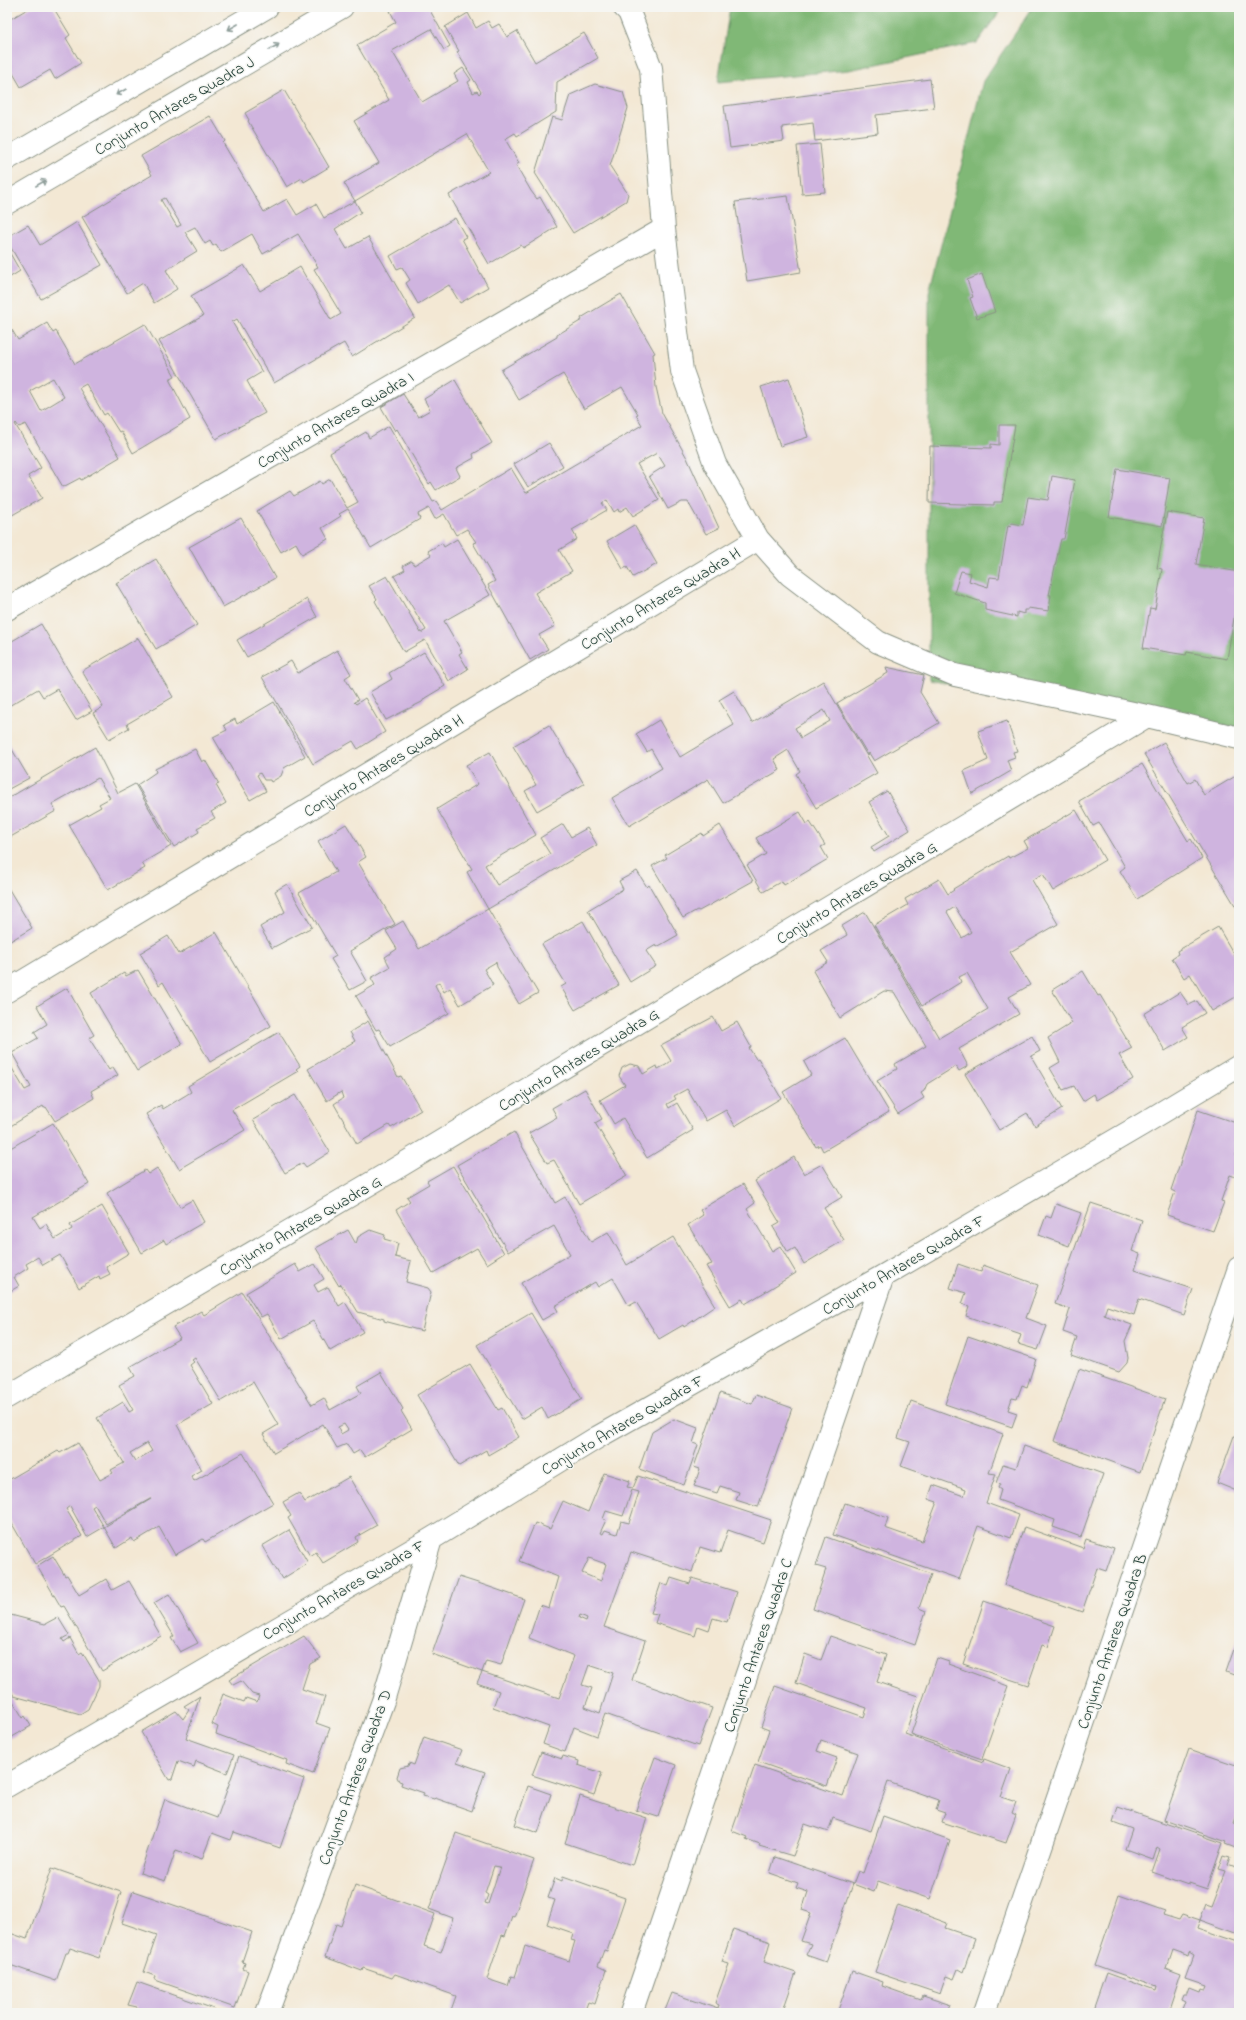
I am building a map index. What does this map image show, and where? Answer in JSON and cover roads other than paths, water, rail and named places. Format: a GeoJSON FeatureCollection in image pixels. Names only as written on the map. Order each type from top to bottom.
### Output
{"type":"FeatureCollection","features":[{"type":"Feature","properties":{"kind":"street"},"geometry":{"type":"LineString","coordinates":[[7,159],[266,7]]}},
{"type":"Feature","properties":{"kind":"street","name":"Conjunto Antares Quadra J"},"geometry":{"type":"LineString","coordinates":[[7,203],[342,7]]}},
{"type":"Feature","properties":{"kind":"street"},"geometry":{"type":"LineString","coordinates":[[624,7],[628,12],[651,68],[664,229],[682,371],[715,464],[758,539],[790,575],[878,642],[955,675],[1147,716],[1239,738]]}},
{"type":"Feature","properties":{"kind":"street","name":"Conjunto Antares Quadra I"},"geometry":{"type":"LineString","coordinates":[[7,609],[664,229]]}},
{"type":"Feature","properties":{"kind":"street","name":"Conjunto Antares Quadra H"},"geometry":{"type":"LineString","coordinates":[[7,990],[758,539]]}},
{"type":"Feature","properties":{"kind":"street","name":"Conjunto Antares Quadra G"},"geometry":{"type":"LineString","coordinates":[[7,1397],[395,1169],[1147,716]]}},
{"type":"Feature","properties":{"kind":"street","name":"Conjunto Antares Quadra F"},"geometry":{"type":"LineString","coordinates":[[7,1786],[431,1539],[598,1437],[883,1276],[1142,1125],[1239,1066]]}},
{"type":"Feature","properties":{"kind":"street","name":"Conjunto Antares Quadra B"},"geometry":{"type":"LineString","coordinates":[[984,2013],[1239,1268]]}},
{"type":"Feature","properties":{"kind":"street","name":"Conjunto Antares Quadra C"},"geometry":{"type":"LineString","coordinates":[[631,2013],[883,1276]]}},
{"type":"Feature","properties":{"kind":"street","name":"Conjunto Antares Quadra D"},"geometry":{"type":"LineString","coordinates":[[267,2013],[383,1701],[431,1539]]}}]}
